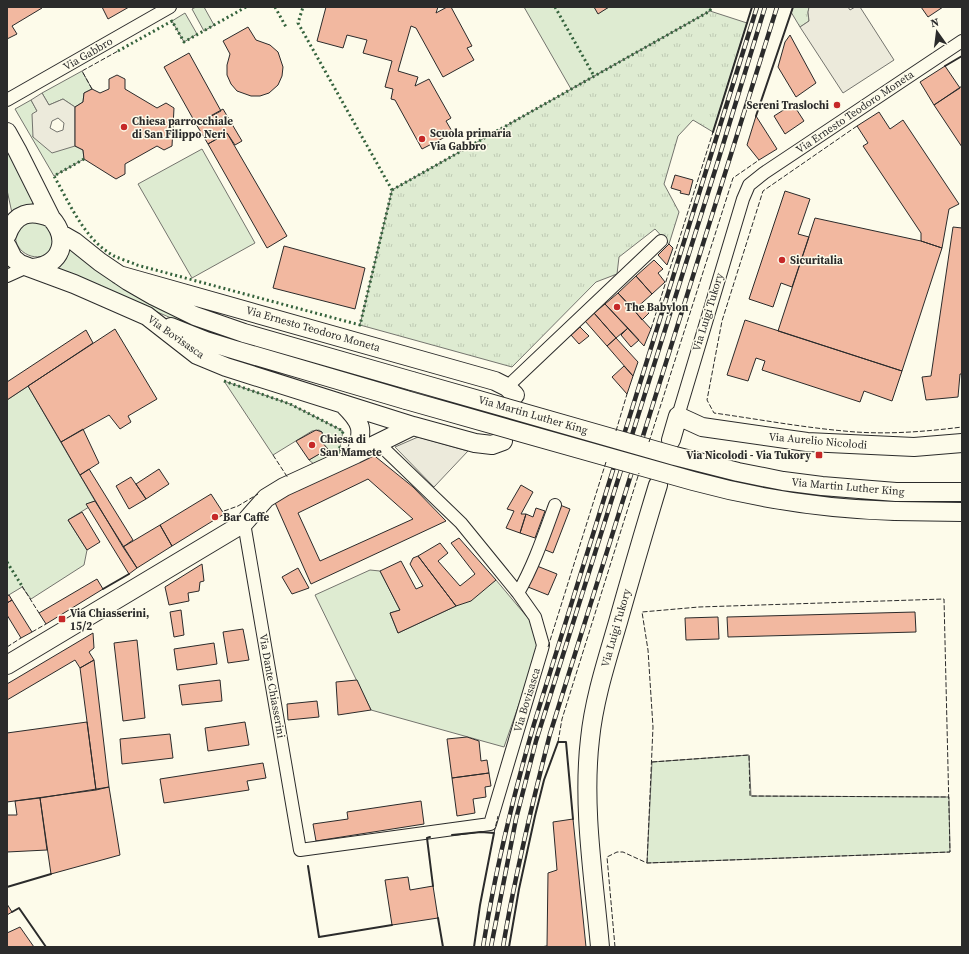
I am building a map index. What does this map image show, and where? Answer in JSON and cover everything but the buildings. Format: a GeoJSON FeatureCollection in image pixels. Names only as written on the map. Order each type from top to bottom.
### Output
{"type":"FeatureCollection","features":[{"type":"Feature","properties":{"kind":"street","name":"Via Gabbro"},"geometry":{"type":"LineString","coordinates":[[7,100],[170,7]]}},
{"type":"Feature","properties":{"kind":"street","name":"Via Ernesto Teodoro Moneta"},"geometry":{"type":"LineString","coordinates":[[750,185],[764,173],[962,41]]}},
{"type":"Feature","properties":{"kind":"street"},"geometry":{"type":"LineString","coordinates":[[7,132],[51,218],[57,225],[61,234],[62,242],[60,251],[56,258],[49,263],[42,267],[30,268],[7,276]]}},
{"type":"Feature","properties":{"kind":"street","name":"Via Luigi Tukory"},"geometry":{"type":"LineString","coordinates":[[671,440],[743,199],[750,185]]}},
{"type":"Feature","properties":{"kind":"street","name":"Via Bovisasca"},"geometry":{"type":"LineString","coordinates":[[51,218],[40,213],[29,213],[18,217],[11,226],[7,246],[13,258],[20,264],[74,284],[147,316],[197,355],[226,367],[413,426],[481,445],[492,445],[503,441]]}},
{"type":"Feature","properties":{"kind":"street"},"geometry":{"type":"LineString","coordinates":[[61,234],[75,242],[119,275]]}},
{"type":"Feature","properties":{"kind":"street","name":"Via Ernesto Teodoro Moneta"},"geometry":{"type":"LineString","coordinates":[[119,275],[495,381],[511,391],[661,241]]}},
{"type":"Feature","properties":{"kind":"street","name":"Via Martin Luther King"},"geometry":{"type":"LineString","coordinates":[[119,275],[168,304],[216,324],[675,456],[738,472],[784,481],[822,486],[896,492],[962,492]]}},
{"type":"Feature","properties":{"kind":"street","name":"Via Martin Luther King"},"geometry":{"type":"LineString","coordinates":[[147,316],[210,342],[406,400],[733,491],[815,505],[895,512],[962,512]]}},
{"type":"Feature","properties":{"kind":"street"},"geometry":{"type":"LineString","coordinates":[[344,405],[356,417],[360,428],[361,438],[356,454]]}},
{"type":"Feature","properties":{"kind":"street","name":"Via Aurelio Nicolodi"},"geometry":{"type":"LineString","coordinates":[[678,416],[702,427],[807,442],[914,447],[962,443]]}},
{"type":"Feature","properties":{"kind":"street"},"geometry":{"type":"LineString","coordinates":[[7,665],[244,523],[266,498],[284,487],[413,426]]}},
{"type":"Feature","properties":{"kind":"street","name":"Via Bovisasca"},"geometry":{"type":"LineString","coordinates":[[300,850],[490,824],[542,650],[535,617],[518,593],[460,523],[378,443]]}},
{"type":"Feature","properties":{"kind":"street","name":"Via Luigi Tukory"},"geometry":{"type":"LineString","coordinates":[[600,947],[588,812],[587,773],[591,732],[599,691],[658,485]]}},
{"type":"Feature","properties":{"kind":"street"},"geometry":{"type":"LineString","coordinates":[[518,593],[527,578],[555,505]]}},
{"type":"Feature","properties":{"kind":"street","name":"Via Dante Chiasserini"},"geometry":{"type":"LineString","coordinates":[[244,523],[300,850]]}},
{"type":"Feature","properties":{"kind":"green space"},"geometry":{"type":"Polygon","coordinates":[[[196,7],[204,7],[214,25],[204,31],[192,9],[196,7]]]}},
{"type":"Feature","properties":{"kind":"green space"},"geometry":{"type":"Polygon","coordinates":[[[524,7],[594,7],[598,13],[609,7],[711,7],[710,11],[571,89],[524,7]]]}},
{"type":"Feature","properties":{"kind":"green space"},"geometry":{"type":"Polygon","coordinates":[[[793,7],[809,7],[809,21],[800,27],[791,12],[793,7]]]}},
{"type":"Feature","properties":{"kind":"green space"},"geometry":{"type":"Polygon","coordinates":[[[710,11],[747,23],[713,132],[693,120],[678,136],[664,184],[679,212],[669,244],[655,229],[619,257],[617,274],[596,282],[512,367],[360,325],[392,190],[710,11]]]}},
{"type":"Feature","properties":{"kind":"green space"},"geometry":{"type":"Polygon","coordinates":[[[185,13],[197,34],[184,42],[172,21],[185,13]]]}},
{"type":"Feature","properties":{"kind":"green space"},"geometry":{"type":"Polygon","coordinates":[[[82,71],[92,89],[84,93],[83,102],[75,107],[63,99],[49,105],[42,93],[82,71]]]}},
{"type":"Feature","properties":{"kind":"green space"},"geometry":{"type":"Polygon","coordinates":[[[31,100],[37,111],[33,137],[75,146],[83,150],[84,159],[54,176],[15,109],[31,100]]]}},
{"type":"Feature","properties":{"kind":"green space"},"geometry":{"type":"Polygon","coordinates":[[[7,149],[39,204],[25,206],[12,213],[7,190],[7,149]]]}},
{"type":"Feature","properties":{"kind":"green space"},"geometry":{"type":"Polygon","coordinates":[[[202,149],[255,243],[192,278],[138,184],[202,149]]]}},
{"type":"Feature","properties":{"kind":"green space"},"geometry":{"type":"Polygon","coordinates":[[[28,220],[50,225],[54,244],[47,254],[34,257],[23,252],[19,247],[16,241],[18,229],[28,220]]]}},
{"type":"Feature","properties":{"kind":"green space"},"geometry":{"type":"Polygon","coordinates":[[[69,249],[202,328],[244,342],[410,389],[409,391],[201,331],[56,268],[69,249]]]}},
{"type":"Feature","properties":{"kind":"green space"},"geometry":{"type":"Polygon","coordinates":[[[224,381],[290,404],[343,431],[339,452],[315,465],[309,460],[327,449],[320,440],[323,438],[322,432],[319,430],[312,431],[273,455],[224,381]]]}},
{"type":"Feature","properties":{"kind":"green space"},"geometry":{"type":"Polygon","coordinates":[[[28,386],[95,501],[87,504],[89,507],[68,520],[87,550],[84,565],[31,599],[22,587],[7,596],[7,400],[28,386]]]}},
{"type":"Feature","properties":{"kind":"green space"},"geometry":{"type":"Polygon","coordinates":[[[370,570],[380,571],[400,610],[390,613],[398,633],[456,606],[496,580],[533,624],[539,647],[504,747],[371,710],[315,595],[370,570]]]}},
{"type":"Feature","properties":{"kind":"green space"},"geometry":{"type":"Polygon","coordinates":[[[749,755],[751,796],[949,797],[950,852],[647,863],[652,762],[749,755]]]}},
{"type":"Feature","properties":{"kind":"shaded area"},"geometry":{"type":"Polygon","coordinates":[[[809,7],[848,7],[850,10],[855,7],[860,7],[894,60],[843,93],[800,27],[809,21],[809,7]]]}},
{"type":"Feature","properties":{"kind":"shaded area"},"geometry":{"type":"Polygon","coordinates":[[[42,93],[49,105],[63,99],[75,107],[75,146],[52,153],[33,137],[32,114],[37,111],[31,100],[42,93]],[[58,118],[52,121],[50,128],[57,132],[63,130],[64,123],[58,118]]]}},
{"type":"Feature","properties":{"kind":"shaded area"},"geometry":{"type":"Polygon","coordinates":[[[418,437],[468,451],[434,487],[395,447],[418,437]]]}},
{"type":"Feature","properties":{"kind":"railway"},"geometry":{"type":"LineString","coordinates":[[483,947],[505,834],[534,724],[757,7]]}},
{"type":"Feature","properties":{"kind":"railway"},"geometry":{"type":"LineString","coordinates":[[491,947],[516,819],[536,741],[765,7]]}},
{"type":"Feature","properties":{"kind":"railway"},"geometry":{"type":"LineString","coordinates":[[503,947],[524,840],[550,734],[777,7]]}},
{"type":"Feature","properties":{"kind":"hedge"},"geometry":{"type":"LineString","coordinates":[[118,51],[172,21],[184,42],[246,7]]}},
{"type":"Feature","properties":{"kind":"hedge"},"geometry":{"type":"LineString","coordinates":[[275,7],[286,27]]}},
{"type":"Feature","properties":{"kind":"hedge"},"geometry":{"type":"LineString","coordinates":[[84,159],[54,176],[86,231],[103,249],[114,256],[137,265],[360,325],[392,190],[298,23],[303,7]]}},
{"type":"Feature","properties":{"kind":"hedge"},"geometry":{"type":"LineString","coordinates":[[555,7],[594,76]]}},
{"type":"Feature","properties":{"kind":"hedge"},"geometry":{"type":"LineString","coordinates":[[392,190],[710,11],[711,7]]}},
{"type":"Feature","properties":{"kind":"hedge"},"geometry":{"type":"LineString","coordinates":[[224,381],[290,404],[343,431],[338,453]]}},
{"type":"Feature","properties":{"kind":"hedge"},"geometry":{"type":"LineString","coordinates":[[7,562],[22,586]]}},
{"type":"Feature","properties":{"kind":"fence"},"geometry":{"type":"LineString","coordinates":[[92,89],[82,71],[118,51]]}},
{"type":"Feature","properties":{"kind":"fence"},"geometry":{"type":"LineString","coordinates":[[857,126],[763,191],[722,321],[707,400],[714,413],[828,429],[888,433],[918,432],[962,427]]}},
{"type":"Feature","properties":{"kind":"fence"},"geometry":{"type":"LineString","coordinates":[[651,329],[713,132]]}},
{"type":"Feature","properties":{"kind":"fence"},"geometry":{"type":"LineString","coordinates":[[649,442],[733,178],[759,160]]}},
{"type":"Feature","properties":{"kind":"fence"},"geometry":{"type":"LineString","coordinates":[[616,431],[627,394]]}},
{"type":"Feature","properties":{"kind":"fence"},"geometry":{"type":"LineString","coordinates":[[273,455],[288,478]]}},
{"type":"Feature","properties":{"kind":"fence"},"geometry":{"type":"LineString","coordinates":[[548,647],[606,462]]}},
{"type":"Feature","properties":{"kind":"fence"},"geometry":{"type":"LineString","coordinates":[[558,742],[562,719],[639,473]]}},
{"type":"Feature","properties":{"kind":"fence"},"geometry":{"type":"LineString","coordinates":[[224,511],[238,506],[258,494]]}},
{"type":"Feature","properties":{"kind":"fence"},"geometry":{"type":"LineString","coordinates":[[22,586],[39,613]]}},
{"type":"Feature","properties":{"kind":"fence"},"geometry":{"type":"LineString","coordinates":[[615,947],[607,857],[617,852],[623,852],[647,863],[950,852],[944,599],[699,607],[642,612],[648,650],[653,727],[647,863]]}},
{"type":"Feature","properties":{"kind":"fence"},"geometry":{"type":"LineString","coordinates":[[32,632],[46,624]]}},
{"type":"Feature","properties":{"kind":"fence"},"geometry":{"type":"LineString","coordinates":[[7,647],[21,638]]}},
{"type":"Feature","properties":{"kind":"fence"},"geometry":{"type":"LineString","coordinates":[[652,762],[749,755],[750,796],[949,797]]}},
{"type":"Feature","properties":{"kind":"fence"},"geometry":{"type":"LineString","coordinates":[[494,833],[498,816]]}},
{"type":"Feature","properties":{"kind":"wall"},"geometry":{"type":"LineString","coordinates":[[713,132],[752,7]]}},
{"type":"Feature","properties":{"kind":"wall"},"geometry":{"type":"LineString","coordinates":[[756,116],[793,7]]}},
{"type":"Feature","properties":{"kind":"wall"},"geometry":{"type":"LineString","coordinates":[[945,66],[962,56]]}},
{"type":"Feature","properties":{"kind":"wall"},"geometry":{"type":"LineString","coordinates":[[103,589],[129,574]]}},
{"type":"Feature","properties":{"kind":"wall"},"geometry":{"type":"LineString","coordinates":[[509,947],[519,889],[535,816],[544,780],[558,742],[566,742],[573,819]]}},
{"type":"Feature","properties":{"kind":"wall"},"geometry":{"type":"LineString","coordinates":[[452,835],[481,832],[494,833],[480,905],[474,947]]}},
{"type":"Feature","properties":{"kind":"wall"},"geometry":{"type":"LineString","coordinates":[[430,837],[427,838],[433,886]]}},
{"type":"Feature","properties":{"kind":"wall"},"geometry":{"type":"LineString","coordinates":[[308,866],[319,937],[392,925]]}},
{"type":"Feature","properties":{"kind":"wall"},"geometry":{"type":"LineString","coordinates":[[7,887],[51,874]]}},
{"type":"Feature","properties":{"kind":"wall"},"geometry":{"type":"LineString","coordinates":[[12,912],[19,908],[46,947]]}},
{"type":"Feature","properties":{"kind":"wall"},"geometry":{"type":"LineString","coordinates":[[438,918],[443,947]]}},
{"type":"Feature","properties":{"kind":"place","name":"Sereni Traslochi"},"geometry":{"type":"Point","coordinates":[837,105]}},
{"type":"Feature","properties":{"kind":"place","name":"Chiesa parrocchiale di San Filippo Neri"},"geometry":{"type":"Point","coordinates":[124,127]}},
{"type":"Feature","properties":{"kind":"place","name":"Scuola primaria Via Gabbro"},"geometry":{"type":"Point","coordinates":[422,139]}},
{"type":"Feature","properties":{"kind":"place","name":"Sicuritalia"},"geometry":{"type":"Point","coordinates":[782,260]}},
{"type":"Feature","properties":{"kind":"place","name":"The Babylon"},"geometry":{"type":"Point","coordinates":[617,307]}},
{"type":"Feature","properties":{"kind":"place","name":"Chiesa di San Mamete"},"geometry":{"type":"Point","coordinates":[312,445]}},
{"type":"Feature","properties":{"kind":"place","name":"Via Nicolodi - Via Tukory"},"geometry":{"type":"Point","coordinates":[819,455]}},
{"type":"Feature","properties":{"kind":"place","name":"Bar Caffe"},"geometry":{"type":"Point","coordinates":[215,517]}},
{"type":"Feature","properties":{"kind":"place","name":"Via Chiasserini, 15/2"},"geometry":{"type":"Point","coordinates":[62,619]}}]}
